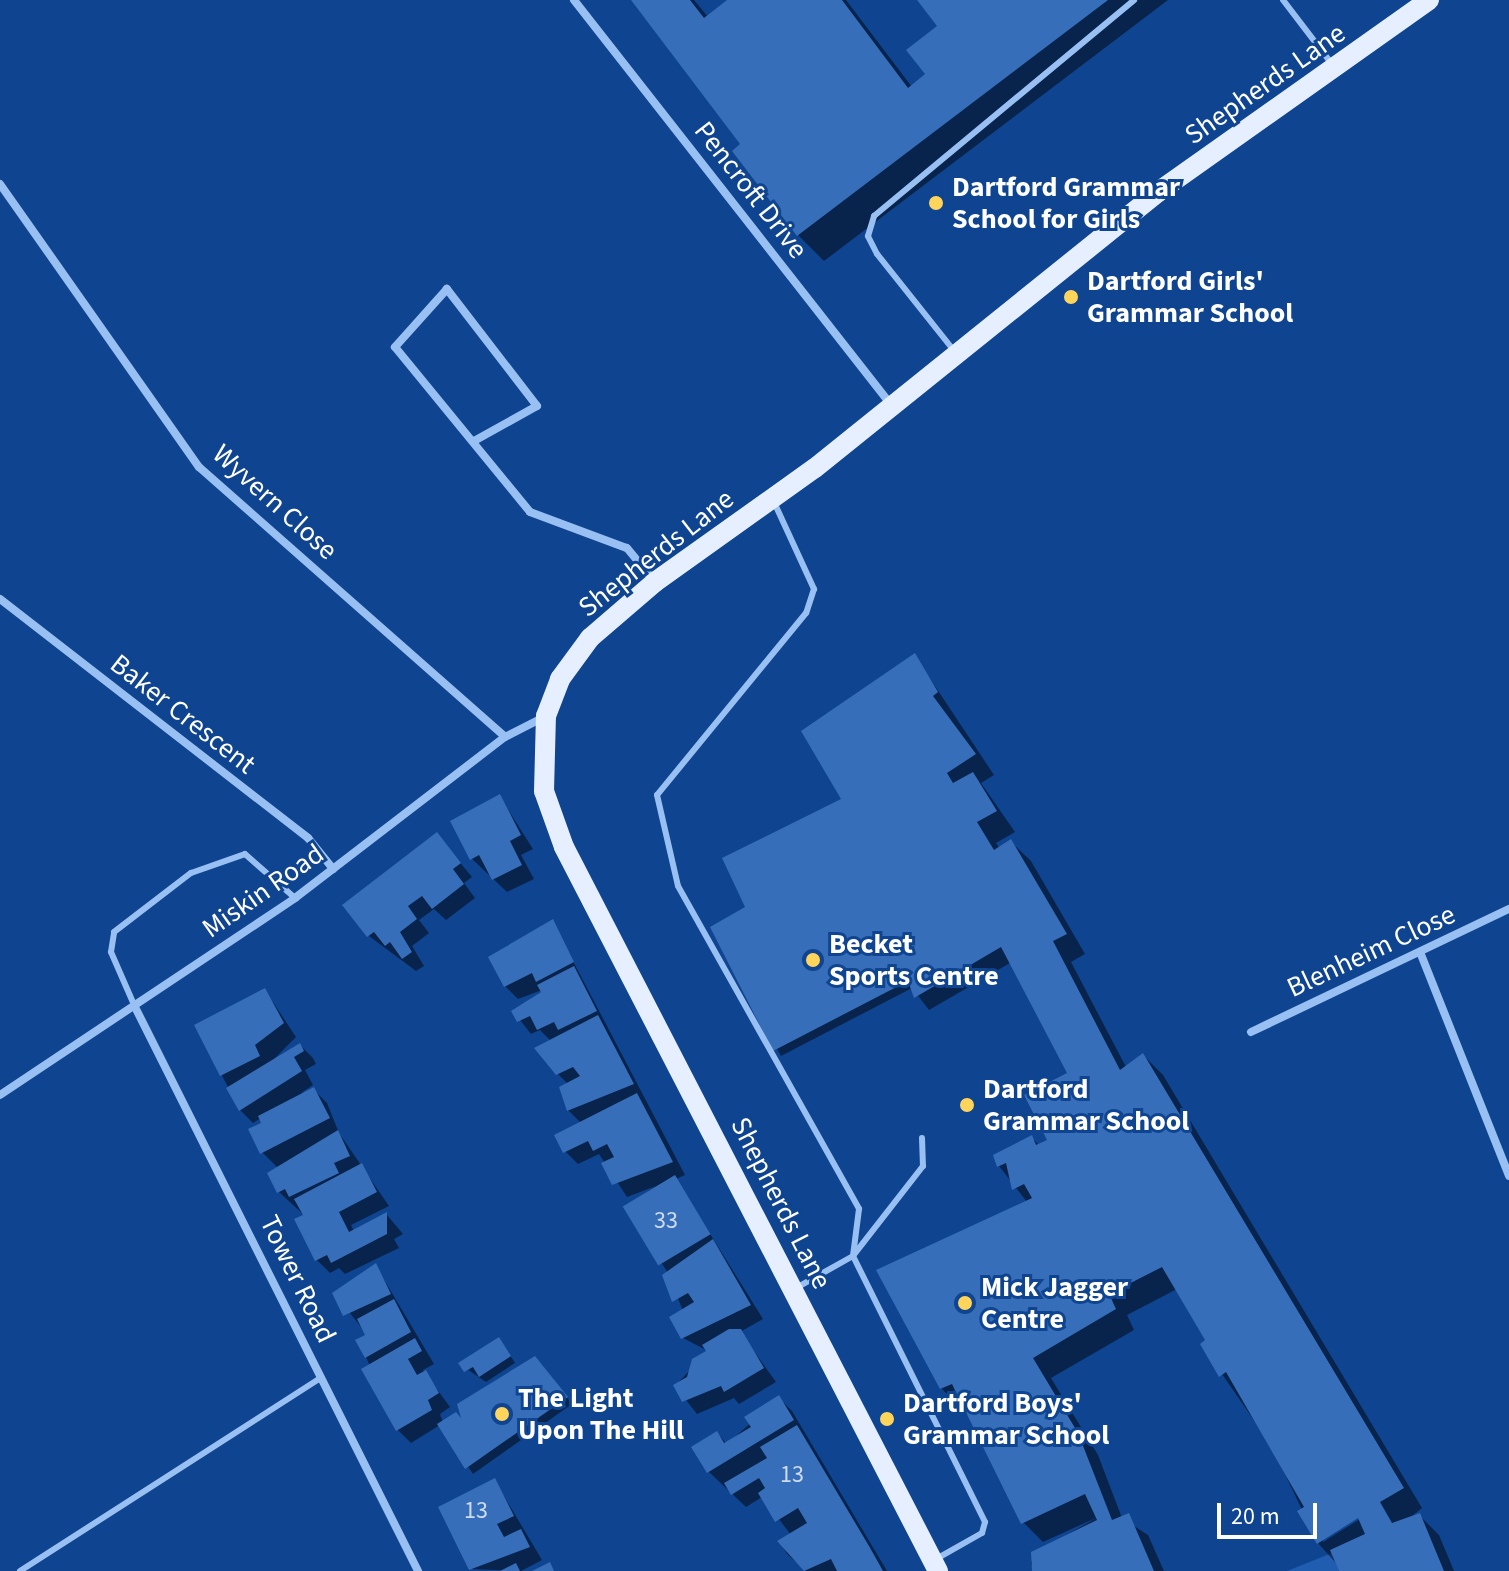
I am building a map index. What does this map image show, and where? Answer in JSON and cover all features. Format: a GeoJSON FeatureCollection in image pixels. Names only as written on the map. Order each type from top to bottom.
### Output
{"type":"FeatureCollection","features":[{"type":"Feature","properties":{"kind":"main road","name":"Shepherds Lane"},"geometry":{"type":"LineString","coordinates":[[936,1566],[564,847],[544,791],[546,716],[560,679],[590,638],[655,582],[773,499],[1158,192],[1337,70],[1429,0]]}},
{"type":"Feature","properties":{"kind":"street","name":"Pencroft Drive"},"geometry":{"type":"LineString","coordinates":[[574,0],[892,406]]}},
{"type":"Feature","properties":{"kind":"street","name":"Wyvern Close"},"geometry":{"type":"LineString","coordinates":[[0,184],[199,467],[505,737]]}},
{"type":"Feature","properties":{"kind":"street"},"geometry":{"type":"LineString","coordinates":[[474,441],[537,406],[447,289],[395,347],[530,512],[627,548],[655,582]]}},
{"type":"Feature","properties":{"kind":"street","name":"Baker Crescent"},"geometry":{"type":"LineString","coordinates":[[0,599],[308,838],[333,869]]}},
{"type":"Feature","properties":{"kind":"street","name":"Miskin Road"},"geometry":{"type":"LineString","coordinates":[[1,1092],[135,1007],[295,898],[505,737],[546,716]]}},
{"type":"Feature","properties":{"kind":"street","name":"Blenheim Close"},"geometry":{"type":"LineString","coordinates":[[1251,1032],[1509,909]]}},
{"type":"Feature","properties":{"kind":"street"},"geometry":{"type":"LineString","coordinates":[[1420,952],[1509,1176]]}},
{"type":"Feature","properties":{"kind":"street","name":"Tower Road"},"geometry":{"type":"LineString","coordinates":[[135,1007],[418,1571]]}},
{"type":"Feature","properties":{"kind":"lane"},"geometry":{"type":"LineString","coordinates":[[955,353],[877,254],[868,236],[874,216],[1134,0]]}},
{"type":"Feature","properties":{"kind":"lane"},"geometry":{"type":"LineString","coordinates":[[1283,0],[1337,70]]}},
{"type":"Feature","properties":{"kind":"lane"},"geometry":{"type":"LineString","coordinates":[[773,499],[814,589],[806,613],[657,795],[678,886],[859,1209],[853,1256],[985,1522],[982,1533],[936,1566]]}},
{"type":"Feature","properties":{"kind":"lane"},"geometry":{"type":"LineString","coordinates":[[135,1007],[111,952],[114,932],[191,873],[245,854],[295,898]]}},
{"type":"Feature","properties":{"kind":"lane"},"geometry":{"type":"LineString","coordinates":[[793,1290],[853,1256],[923,1166],[922,1138]]}},
{"type":"Feature","properties":{"kind":"lane"},"geometry":{"type":"LineString","coordinates":[[20,1571],[321,1378]]}},
{"type":"Feature","properties":{"kind":"shaded area"},"geometry":{"type":"Polygon","coordinates":[[[1332,1553],[1339,1571],[1287,1571],[1332,1553]]]}},
{"type":"Feature","properties":{"kind":"building"},"geometry":{"type":"Polygon","coordinates":[[[631,0],[690,0],[704,18],[727,0],[842,0],[908,88],[925,74],[906,50],[937,26],[917,0],[1108,0],[797,236],[732,151],[740,144],[631,0]]]}},
{"type":"Feature","properties":{"kind":"building","name":"Dartford Grammar School"},"geometry":{"type":"Polygon","coordinates":[[[915,653],[938,692],[933,696],[976,754],[947,773],[953,783],[973,772],[997,811],[977,822],[994,850],[1011,839],[1067,934],[1053,941],[1120,1070],[1143,1053],[1404,1488],[1380,1502],[1392,1523],[1420,1513],[1444,1571],[1339,1571],[1330,1550],[1365,1534],[1358,1518],[1317,1544],[1297,1511],[1304,1507],[1226,1372],[1219,1377],[1200,1344],[1205,1340],[1162,1267],[1109,1294],[1116,1309],[1033,1358],[1078,1433],[1112,1520],[1129,1513],[1154,1571],[1032,1571],[1031,1552],[1097,1520],[1085,1494],[1021,1524],[952,1384],[940,1389],[876,1270],[1032,1198],[1024,1184],[1012,1190],[1006,1163],[997,1167],[993,1155],[1032,1135],[1036,1145],[1047,1140],[1024,1095],[1067,1073],[1001,947],[914,998],[908,981],[773,1051],[710,927],[745,907],[722,858],[841,799],[801,731],[915,653]]]}},
{"type":"Feature","properties":{"kind":"building"},"geometry":{"type":"Polygon","coordinates":[[[500,794],[521,835],[510,841],[522,865],[492,880],[479,855],[470,860],[450,821],[500,794]]]}},
{"type":"Feature","properties":{"kind":"building"},"geometry":{"type":"Polygon","coordinates":[[[437,832],[461,863],[453,869],[464,884],[432,909],[422,896],[408,906],[417,919],[400,932],[412,952],[402,959],[390,942],[385,946],[374,932],[367,937],[342,905],[437,832]]]}},
{"type":"Feature","properties":{"kind":"building"},"geometry":{"type":"Polygon","coordinates":[[[553,919],[574,962],[536,982],[532,973],[504,987],[488,957],[553,919]]]}},
{"type":"Feature","properties":{"kind":"building"},"geometry":{"type":"Polygon","coordinates":[[[574,966],[597,1011],[558,1030],[554,1022],[537,1030],[530,1016],[517,1022],[511,1011],[541,992],[537,985],[574,966]]]}},
{"type":"Feature","properties":{"kind":"building"},"geometry":{"type":"Polygon","coordinates":[[[265,988],[284,1023],[255,1045],[260,1056],[220,1076],[194,1025],[265,988]]]}},
{"type":"Feature","properties":{"kind":"building"},"geometry":{"type":"Polygon","coordinates":[[[598,1015],[634,1084],[567,1111],[559,1087],[580,1076],[573,1067],[556,1075],[534,1048],[598,1015]]]}},
{"type":"Feature","properties":{"kind":"building"},"geometry":{"type":"Polygon","coordinates":[[[300,1043],[304,1051],[294,1057],[302,1071],[239,1111],[226,1088],[300,1043]]]}},
{"type":"Feature","properties":{"kind":"building"},"geometry":{"type":"Polygon","coordinates":[[[314,1087],[330,1118],[260,1154],[248,1129],[261,1123],[258,1116],[314,1087]]]}},
{"type":"Feature","properties":{"kind":"building"},"geometry":{"type":"Polygon","coordinates":[[[637,1093],[673,1162],[612,1185],[601,1163],[614,1157],[607,1144],[593,1151],[588,1141],[563,1153],[554,1135],[637,1093]]]}},
{"type":"Feature","properties":{"kind":"building"},"geometry":{"type":"Polygon","coordinates":[[[338,1130],[350,1156],[334,1163],[339,1173],[289,1197],[285,1189],[277,1193],[267,1173],[338,1130]]]}},
{"type":"Feature","properties":{"kind":"building"},"geometry":{"type":"Polygon","coordinates":[[[362,1163],[377,1192],[339,1212],[349,1232],[387,1212],[387,1234],[331,1263],[327,1255],[315,1261],[294,1219],[303,1215],[294,1199],[362,1163]]]}},
{"type":"Feature","properties":{"kind":"building"},"geometry":{"type":"Polygon","coordinates":[[[675,1175],[711,1234],[658,1266],[623,1206],[675,1175]]]}},
{"type":"Feature","properties":{"kind":"building"},"geometry":{"type":"Polygon","coordinates":[[[713,1239],[751,1305],[681,1339],[669,1317],[694,1302],[688,1293],[672,1302],[662,1275],[713,1239]]]}},
{"type":"Feature","properties":{"kind":"building"},"geometry":{"type":"Polygon","coordinates":[[[376,1263],[391,1294],[343,1316],[332,1293],[376,1263]]]}},
{"type":"Feature","properties":{"kind":"building"},"geometry":{"type":"Polygon","coordinates":[[[394,1299],[411,1332],[365,1358],[355,1340],[365,1335],[357,1319],[394,1299]]]}},
{"type":"Feature","properties":{"kind":"building"},"geometry":{"type":"Polygon","coordinates":[[[729,1329],[741,1329],[764,1368],[724,1392],[721,1386],[682,1402],[673,1385],[687,1377],[692,1359],[706,1351],[702,1345],[729,1329]]]}},
{"type":"Feature","properties":{"kind":"building"},"geometry":{"type":"Polygon","coordinates":[[[499,1337],[511,1356],[479,1377],[473,1367],[464,1372],[458,1363],[499,1337]]]}},
{"type":"Feature","properties":{"kind":"building"},"geometry":{"type":"Polygon","coordinates":[[[415,1338],[422,1351],[408,1359],[417,1375],[426,1370],[439,1393],[428,1400],[432,1410],[396,1431],[361,1369],[415,1338]]]}},
{"type":"Feature","properties":{"kind":"building","name":"The Light Upon The Hill"},"geometry":{"type":"Polygon","coordinates":[[[535,1356],[568,1397],[465,1469],[437,1424],[456,1412],[461,1418],[457,1404],[535,1356]]]}},
{"type":"Feature","properties":{"kind":"building"},"geometry":{"type":"Polygon","coordinates":[[[779,1395],[794,1420],[707,1473],[691,1447],[717,1431],[724,1443],[751,1427],[744,1417],[779,1395]]]}},
{"type":"Feature","properties":{"kind":"building"},"geometry":{"type":"Polygon","coordinates":[[[797,1425],[883,1571],[837,1571],[831,1559],[804,1571],[777,1541],[807,1523],[798,1508],[775,1522],[758,1493],[765,1488],[759,1478],[731,1495],[724,1483],[767,1458],[760,1447],[797,1425]]]}},
{"type":"Feature","properties":{"kind":"building"},"geometry":{"type":"Polygon","coordinates":[[[495,1478],[514,1516],[497,1524],[504,1537],[521,1529],[530,1547],[469,1570],[438,1507],[495,1478]]]}},
{"type":"Feature","properties":{"kind":"building"},"geometry":{"type":"Polygon","coordinates":[[[550,1562],[554,1571],[532,1571],[550,1562]]]}},
{"type":"Feature","properties":{"kind":"building"},"geometry":{"type":"Polygon","coordinates":[[[516,1563],[520,1571],[500,1571],[516,1563]]]}},
{"type":"Feature","properties":{"kind":"place","name":"Dartford Grammar School for Girls"},"geometry":{"type":"Point","coordinates":[936,203]}},
{"type":"Feature","properties":{"kind":"place","name":"Dartford Girls' Grammar School"},"geometry":{"type":"Point","coordinates":[1071,297]}},
{"type":"Feature","properties":{"kind":"place","name":"Becket Sports Centre"},"geometry":{"type":"Point","coordinates":[813,960]}},
{"type":"Feature","properties":{"kind":"place","name":"Dartford Grammar School"},"geometry":{"type":"Point","coordinates":[967,1105]}},
{"type":"Feature","properties":{"kind":"place","name":"Mick Jagger Centre"},"geometry":{"type":"Point","coordinates":[965,1303]}},
{"type":"Feature","properties":{"kind":"place","name":"The Light Upon The Hill"},"geometry":{"type":"Point","coordinates":[502,1414]}},
{"type":"Feature","properties":{"kind":"place","name":"Dartford Boys' Grammar School"},"geometry":{"type":"Point","coordinates":[887,1419]}}]}
